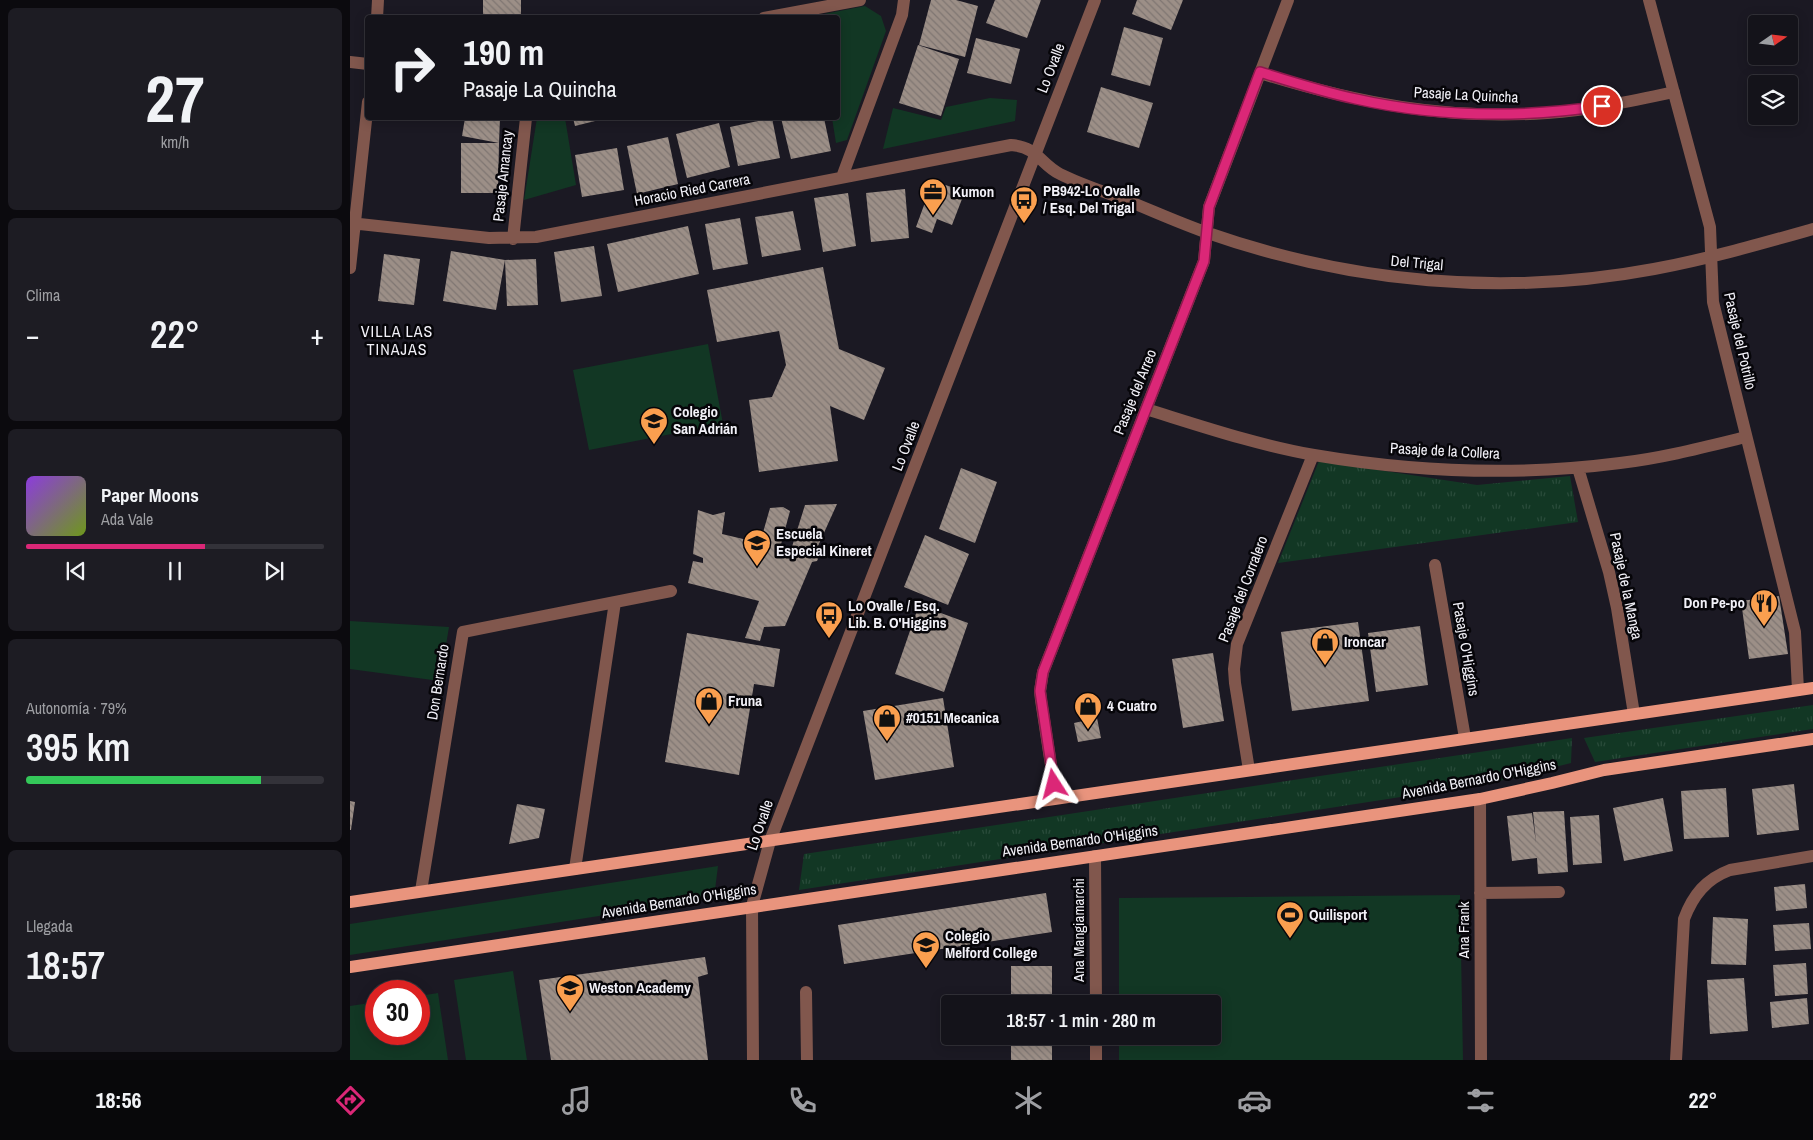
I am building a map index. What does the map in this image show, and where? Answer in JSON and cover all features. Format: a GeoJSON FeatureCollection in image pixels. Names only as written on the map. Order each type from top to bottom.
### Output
{"type":"FeatureCollection","features":[{"type":"Feature","properties":{"kind":"main road"},"geometry":{"type":"LineString","coordinates":[[350,902],[1813,688]]}},
{"type":"Feature","properties":{"kind":"main road","name":"Avenida Bernardo O'Higgins"},"geometry":{"type":"LineString","coordinates":[[350,967],[1480,799],[1613,768],[1813,739]]}},
{"type":"Feature","properties":{"kind":"street"},"geometry":{"type":"LineString","coordinates":[[377,15],[378,0]]}},
{"type":"Feature","properties":{"kind":"street"},"geometry":{"type":"LineString","coordinates":[[780,15],[860,0]]}},
{"type":"Feature","properties":{"kind":"street"},"geometry":{"type":"LineString","coordinates":[[842,177],[900,22],[904,0]]}},
{"type":"Feature","properties":{"kind":"street","name":"Lo Ovalle"},"geometry":{"type":"LineString","coordinates":[[753,1060],[752,906],[770,841],[1095,0]]}},
{"type":"Feature","properties":{"kind":"street","name":"Pasaje del Arreo"},"geometry":{"type":"LineString","coordinates":[[1056,798],[1040,682],[1204,261],[1209,207],[1288,0]]}},
{"type":"Feature","properties":{"kind":"street","name":"Pasaje del Potrillo"},"geometry":{"type":"LineString","coordinates":[[1649,0],[1710,227],[1713,302],[1795,632],[1798,690]]}},
{"type":"Feature","properties":{"kind":"street"},"geometry":{"type":"LineString","coordinates":[[350,62],[365,64]]}},
{"type":"Feature","properties":{"kind":"street","name":"Pasaje La Quincha"},"geometry":{"type":"LineString","coordinates":[[1260,72],[1308,88],[1356,100],[1467,114],[1548,113],[1631,101],[1674,92]]}},
{"type":"Feature","properties":{"kind":"street"},"geometry":{"type":"LineString","coordinates":[[350,268],[352,223],[366,120]]}},
{"type":"Feature","properties":{"kind":"street","name":"Pasaje Amancay"},"geometry":{"type":"LineString","coordinates":[[513,239],[526,120]]}},
{"type":"Feature","properties":{"kind":"street","name":"Horacio Ried Carrera"},"geometry":{"type":"LineString","coordinates":[[352,223],[513,239],[544,235],[1011,145],[1021,146],[1036,154]]}},
{"type":"Feature","properties":{"kind":"street","name":"Del Trigal"},"geometry":{"type":"LineString","coordinates":[[1036,154],[1059,174],[1206,233],[1314,264],[1401,278],[1460,283],[1523,283],[1595,278],[1653,269],[1710,257],[1813,229]]}},
{"type":"Feature","properties":{"kind":"street","name":"Pasaje de la Collera"},"geometry":{"type":"LineString","coordinates":[[1146,409],[1272,446],[1313,455],[1362,462],[1456,469],[1503,471],[1578,468],[1655,458],[1746,437]]}},
{"type":"Feature","properties":{"kind":"street","name":"Pasaje del Corralero"},"geometry":{"type":"LineString","coordinates":[[1249,770],[1235,683],[1236,650],[1313,455]]}},
{"type":"Feature","properties":{"kind":"street","name":"Pasaje de la Manga"},"geometry":{"type":"LineString","coordinates":[[1578,468],[1611,581],[1634,714]]}},
{"type":"Feature","properties":{"kind":"street","name":"Pasaje O'Higgins"},"geometry":{"type":"LineString","coordinates":[[1435,565],[1464,738]]}},
{"type":"Feature","properties":{"kind":"street","name":"Don Bernardo"},"geometry":{"type":"LineString","coordinates":[[421,891],[463,632],[671,591]]}},
{"type":"Feature","properties":{"kind":"street"},"geometry":{"type":"LineString","coordinates":[[575,869],[615,602]]}},
{"type":"Feature","properties":{"kind":"street","name":"Ana Frank"},"geometry":{"type":"LineString","coordinates":[[1480,799],[1481,1060]]}},
{"type":"Feature","properties":{"kind":"street","name":"Ana Mangiamarchi"},"geometry":{"type":"LineString","coordinates":[[1095,856],[1096,995]]}},
{"type":"Feature","properties":{"kind":"street"},"geometry":{"type":"LineString","coordinates":[[1676,1060],[1684,919],[1689,905],[1697,892],[1713,878],[1730,870],[1813,856]]}},
{"type":"Feature","properties":{"kind":"street"},"geometry":{"type":"LineString","coordinates":[[1480,893],[1559,892]]}},
{"type":"Feature","properties":{"kind":"street"},"geometry":{"type":"LineString","coordinates":[[806,992],[807,1060]]}},
{"type":"Feature","properties":{"kind":"street"},"geometry":{"type":"LineString","coordinates":[[1096,1045],[1096,1060]]}},
{"type":"Feature","properties":{"kind":"green space"},"geometry":{"type":"Polygon","coordinates":[[[865,6],[881,16],[886,31],[847,140],[836,143],[832,120],[840,120],[840,15],[819,15],[865,6]]]}},
{"type":"Feature","properties":{"kind":"green space"},"geometry":{"type":"Polygon","coordinates":[[[990,98],[1017,100],[1015,121],[883,149],[893,108],[941,120],[946,107],[990,98]]]}},
{"type":"Feature","properties":{"kind":"green space"},"geometry":{"type":"Polygon","coordinates":[[[537,120],[565,120],[576,185],[524,200],[537,120]]]}},
{"type":"Feature","properties":{"kind":"green space"},"geometry":{"type":"Polygon","coordinates":[[[708,344],[723,424],[589,450],[573,370],[708,344]]]}},
{"type":"Feature","properties":{"kind":"green space"},"geometry":{"type":"Polygon","coordinates":[[[1319,461],[1477,485],[1570,476],[1578,522],[1278,563],[1319,461]]]}},
{"type":"Feature","properties":{"kind":"green space"},"geometry":{"type":"Polygon","coordinates":[[[350,621],[449,627],[440,681],[350,669],[350,621]]]}},
{"type":"Feature","properties":{"kind":"green space"},"geometry":{"type":"Polygon","coordinates":[[[1813,705],[1813,729],[1595,762],[1584,738],[1813,705]]]}},
{"type":"Feature","properties":{"kind":"green space"},"geometry":{"type":"Polygon","coordinates":[[[1572,738],[1571,763],[1491,783],[799,890],[804,854],[1572,738]]]}},
{"type":"Feature","properties":{"kind":"green space"},"geometry":{"type":"Polygon","coordinates":[[[718,866],[714,898],[350,955],[350,924],[718,866]]]}},
{"type":"Feature","properties":{"kind":"green space","name":"Quilisport"},"geometry":{"type":"Polygon","coordinates":[[[1460,895],[1463,1060],[1119,1060],[1119,1045],[1221,1045],[1221,995],[1119,995],[1119,898],[1460,895]]]}},
{"type":"Feature","properties":{"kind":"green space"},"geometry":{"type":"Polygon","coordinates":[[[513,971],[527,1060],[466,1060],[454,980],[513,971]]]}},
{"type":"Feature","properties":{"kind":"green space"},"geometry":{"type":"Polygon","coordinates":[[[438,993],[448,1060],[350,1060],[350,1006],[365,1004],[365,1045],[430,1045],[430,994],[438,993]]]}},
{"type":"Feature","properties":{"kind":"building"},"geometry":{"type":"Polygon","coordinates":[[[483,0],[521,0],[521,15],[483,15],[483,0]]]}},
{"type":"Feature","properties":{"kind":"building"},"geometry":{"type":"Polygon","coordinates":[[[931,0],[956,0],[978,6],[965,57],[919,45],[931,0]]]}},
{"type":"Feature","properties":{"kind":"building"},"geometry":{"type":"Polygon","coordinates":[[[995,0],[1041,0],[1027,38],[986,23],[995,0]]]}},
{"type":"Feature","properties":{"kind":"building"},"geometry":{"type":"Polygon","coordinates":[[[1137,0],[1183,0],[1171,30],[1132,14],[1137,0]]]}},
{"type":"Feature","properties":{"kind":"building"},"geometry":{"type":"Polygon","coordinates":[[[1124,27],[1163,38],[1150,86],[1111,75],[1124,27]]]}},
{"type":"Feature","properties":{"kind":"building"},"geometry":{"type":"Polygon","coordinates":[[[976,38],[1020,49],[1011,84],[967,73],[976,38]]]}},
{"type":"Feature","properties":{"kind":"building"},"geometry":{"type":"Polygon","coordinates":[[[918,45],[959,59],[941,116],[899,103],[918,45]]]}},
{"type":"Feature","properties":{"kind":"building"},"geometry":{"type":"Polygon","coordinates":[[[1101,87],[1153,103],[1139,148],[1087,132],[1101,87]]]}},
{"type":"Feature","properties":{"kind":"building"},"geometry":{"type":"Polygon","coordinates":[[[465,120],[500,120],[499,143],[462,136],[465,120]]]}},
{"type":"Feature","properties":{"kind":"building"},"geometry":{"type":"Polygon","coordinates":[[[574,120],[599,120],[575,126],[574,120]]]}},
{"type":"Feature","properties":{"kind":"building"},"geometry":{"type":"Polygon","coordinates":[[[763,120],[772,120],[780,158],[738,166],[730,127],[763,120]]]}},
{"type":"Feature","properties":{"kind":"building"},"geometry":{"type":"Polygon","coordinates":[[[781,120],[824,120],[831,151],[791,159],[781,120]]]}},
{"type":"Feature","properties":{"kind":"building"},"geometry":{"type":"Polygon","coordinates":[[[719,123],[730,167],[687,178],[676,134],[719,123]]]}},
{"type":"Feature","properties":{"kind":"building"},"geometry":{"type":"Polygon","coordinates":[[[668,137],[678,184],[637,194],[627,146],[668,137]]]}},
{"type":"Feature","properties":{"kind":"building"},"geometry":{"type":"Polygon","coordinates":[[[461,143],[499,143],[498,193],[461,193],[461,143]]]}},
{"type":"Feature","properties":{"kind":"building"},"geometry":{"type":"Polygon","coordinates":[[[617,148],[624,190],[582,197],[575,155],[617,148]]]}},
{"type":"Feature","properties":{"kind":"building"},"geometry":{"type":"Polygon","coordinates":[[[937,182],[957,189],[954,196],[962,199],[952,225],[937,219],[932,233],[916,227],[931,186],[934,187],[937,182]]]}},
{"type":"Feature","properties":{"kind":"building"},"geometry":{"type":"Polygon","coordinates":[[[905,189],[909,238],[871,242],[866,193],[905,189]]]}},
{"type":"Feature","properties":{"kind":"building"},"geometry":{"type":"Polygon","coordinates":[[[848,193],[856,246],[823,252],[814,198],[848,193]]]}},
{"type":"Feature","properties":{"kind":"building"},"geometry":{"type":"Polygon","coordinates":[[[793,211],[801,250],[762,257],[755,217],[793,211]]]}},
{"type":"Feature","properties":{"kind":"building"},"geometry":{"type":"Polygon","coordinates":[[[740,218],[748,264],[713,270],[705,224],[740,218]]]}},
{"type":"Feature","properties":{"kind":"building"},"geometry":{"type":"Polygon","coordinates":[[[688,226],[699,274],[618,292],[607,244],[688,226]]]}},
{"type":"Feature","properties":{"kind":"building"},"geometry":{"type":"Polygon","coordinates":[[[594,246],[602,296],[561,302],[554,252],[594,246]]]}},
{"type":"Feature","properties":{"kind":"building"},"geometry":{"type":"Polygon","coordinates":[[[451,251],[505,260],[496,310],[443,301],[451,251]]]}},
{"type":"Feature","properties":{"kind":"building"},"geometry":{"type":"Polygon","coordinates":[[[384,254],[420,259],[414,305],[378,301],[384,254]]]}},
{"type":"Feature","properties":{"kind":"building"},"geometry":{"type":"Polygon","coordinates":[[[536,259],[538,305],[507,306],[505,260],[536,259]]]}},
{"type":"Feature","properties":{"kind":"building"},"geometry":{"type":"Polygon","coordinates":[[[823,267],[839,349],[885,368],[864,420],[830,406],[838,461],[759,472],[749,400],[772,397],[786,365],[779,331],[717,342],[707,290],[823,267]]]}},
{"type":"Feature","properties":{"kind":"building"},"geometry":{"type":"Polygon","coordinates":[[[961,468],[997,482],[975,543],[939,529],[961,468]]]}},
{"type":"Feature","properties":{"kind":"building"},"geometry":{"type":"Polygon","coordinates":[[[837,504],[818,546],[822,550],[817,561],[812,562],[785,626],[764,627],[760,641],[745,638],[759,601],[688,583],[693,561],[703,563],[703,558],[693,554],[698,510],[713,515],[725,512],[722,534],[760,543],[770,508],[783,507],[790,511],[780,548],[791,550],[805,505],[837,504]]]}},
{"type":"Feature","properties":{"kind":"building"},"geometry":{"type":"Polygon","coordinates":[[[925,535],[969,554],[948,605],[904,587],[925,535]]]}},
{"type":"Feature","properties":{"kind":"building","name":"Don Pe-po"},"geometry":{"type":"Polygon","coordinates":[[[1779,596],[1788,654],[1749,659],[1741,601],[1779,596]]]}},
{"type":"Feature","properties":{"kind":"building"},"geometry":{"type":"Polygon","coordinates":[[[919,605],[968,623],[944,692],[895,674],[919,605]]]}},
{"type":"Feature","properties":{"kind":"building","name":"Ironcar"},"geometry":{"type":"Polygon","coordinates":[[[1358,622],[1369,701],[1292,711],[1281,632],[1358,622]]]}},
{"type":"Feature","properties":{"kind":"building"},"geometry":{"type":"Polygon","coordinates":[[[1420,626],[1428,685],[1376,692],[1368,633],[1420,626]]]}},
{"type":"Feature","properties":{"kind":"building","name":"Fruna"},"geometry":{"type":"Polygon","coordinates":[[[687,633],[780,649],[774,687],[754,684],[739,775],[665,762],[687,633]]]}},
{"type":"Feature","properties":{"kind":"building"},"geometry":{"type":"Polygon","coordinates":[[[1213,653],[1224,721],[1183,728],[1172,659],[1213,653]]]}},
{"type":"Feature","properties":{"kind":"building"},"geometry":{"type":"Polygon","coordinates":[[[943,698],[954,767],[875,780],[863,711],[943,698]]]}},
{"type":"Feature","properties":{"kind":"building","name":"4 Cuatro"},"geometry":{"type":"Polygon","coordinates":[[[1097,718],[1101,738],[1078,742],[1074,723],[1097,718]]]}},
{"type":"Feature","properties":{"kind":"building"},"geometry":{"type":"Polygon","coordinates":[[[1794,784],[1799,830],[1757,835],[1752,789],[1794,784]]]}},
{"type":"Feature","properties":{"kind":"building"},"geometry":{"type":"Polygon","coordinates":[[[1726,788],[1729,837],[1684,839],[1681,791],[1726,788]]]}},
{"type":"Feature","properties":{"kind":"building"},"geometry":{"type":"Polygon","coordinates":[[[1663,798],[1673,851],[1624,861],[1613,808],[1663,798]]]}},
{"type":"Feature","properties":{"kind":"building"},"geometry":{"type":"Polygon","coordinates":[[[350,801],[355,802],[351,830],[350,830],[350,801]]]}},
{"type":"Feature","properties":{"kind":"building"},"geometry":{"type":"Polygon","coordinates":[[[517,804],[545,809],[539,838],[509,844],[517,804]]]}},
{"type":"Feature","properties":{"kind":"building"},"geometry":{"type":"Polygon","coordinates":[[[1564,811],[1568,872],[1538,874],[1537,858],[1512,861],[1507,816],[1532,813],[1536,843],[1533,812],[1564,811]]]}},
{"type":"Feature","properties":{"kind":"building"},"geometry":{"type":"Polygon","coordinates":[[[1599,815],[1602,863],[1573,865],[1570,817],[1599,815]]]}},
{"type":"Feature","properties":{"kind":"building"},"geometry":{"type":"Polygon","coordinates":[[[1805,884],[1807,908],[1776,911],[1774,887],[1805,884]]]}},
{"type":"Feature","properties":{"kind":"building"},"geometry":{"type":"Polygon","coordinates":[[[1046,893],[1052,932],[844,964],[838,925],[1046,893]]]}},
{"type":"Feature","properties":{"kind":"building"},"geometry":{"type":"Polygon","coordinates":[[[1713,917],[1748,919],[1746,965],[1711,964],[1713,917]]]}},
{"type":"Feature","properties":{"kind":"building"},"geometry":{"type":"Polygon","coordinates":[[[1809,923],[1811,949],[1775,951],[1773,925],[1809,923]]]}},
{"type":"Feature","properties":{"kind":"building"},"geometry":{"type":"Polygon","coordinates":[[[705,957],[708,974],[698,977],[708,1060],[551,1060],[539,980],[705,957]]]}},
{"type":"Feature","properties":{"kind":"building"},"geometry":{"type":"Polygon","coordinates":[[[1806,963],[1808,994],[1775,996],[1773,965],[1806,963]]]}},
{"type":"Feature","properties":{"kind":"building"},"geometry":{"type":"Polygon","coordinates":[[[1011,966],[1052,966],[1052,995],[1011,995],[1011,966]]]}},
{"type":"Feature","properties":{"kind":"building"},"geometry":{"type":"Polygon","coordinates":[[[1744,978],[1748,1031],[1710,1034],[1707,980],[1744,978]]]}},
{"type":"Feature","properties":{"kind":"building"},"geometry":{"type":"Polygon","coordinates":[[[1807,998],[1809,1024],[1772,1028],[1770,1002],[1807,998]]]}},
{"type":"Feature","properties":{"kind":"building"},"geometry":{"type":"Polygon","coordinates":[[[1011,1045],[1052,1045],[1052,1060],[1011,1060],[1011,1045]]]}},
{"type":"Feature","properties":{"kind":"place","name":"Kumon"},"geometry":{"type":"Point","coordinates":[933,216]}},
{"type":"Feature","properties":{"kind":"place","name":"PB942-Lo Ovalle / Esq. Del Trigal"},"geometry":{"type":"Point","coordinates":[1024,224]}},
{"type":"Feature","properties":{"kind":"place","name":"Colegio San Adrián"},"geometry":{"type":"Point","coordinates":[654,445]}},
{"type":"Feature","properties":{"kind":"place","name":"Escuela Especial Kineret"},"geometry":{"type":"Point","coordinates":[757,567]}},
{"type":"Feature","properties":{"kind":"place","name":"Don Pe-po"},"geometry":{"type":"Point","coordinates":[1764,627]}},
{"type":"Feature","properties":{"kind":"place","name":"Lo Ovalle / Esq. Lib. B. O'Higgins"},"geometry":{"type":"Point","coordinates":[829,639]}},
{"type":"Feature","properties":{"kind":"place","name":"Ironcar"},"geometry":{"type":"Point","coordinates":[1325,666]}},
{"type":"Feature","properties":{"kind":"place","name":"Fruna"},"geometry":{"type":"Point","coordinates":[709,725]}},
{"type":"Feature","properties":{"kind":"place","name":"4 Cuatro"},"geometry":{"type":"Point","coordinates":[1088,730]}},
{"type":"Feature","properties":{"kind":"place","name":"#0151 Mecanica"},"geometry":{"type":"Point","coordinates":[887,742]}},
{"type":"Feature","properties":{"kind":"place","name":"Quilisport"},"geometry":{"type":"Point","coordinates":[1290,939]}},
{"type":"Feature","properties":{"kind":"place","name":"Colegio Melford College"},"geometry":{"type":"Point","coordinates":[926,969]}},
{"type":"Feature","properties":{"kind":"place","name":"Weston Academy"},"geometry":{"type":"Point","coordinates":[570,1012]}},
{"type":"Feature","properties":{"kind":"district","name":"VILLA LAS TINAJAS"},"geometry":{"type":"Point","coordinates":[397,340]}},
{"type":"Feature","properties":{"kind":"route"},"geometry":{"type":"LineString","coordinates":[[1054,784],[1040,682],[1204,261],[1209,207],[1260,72],[1308,88],[1356,100],[1430,111],[1467,114],[1548,113],[1602,106]]}}]}
